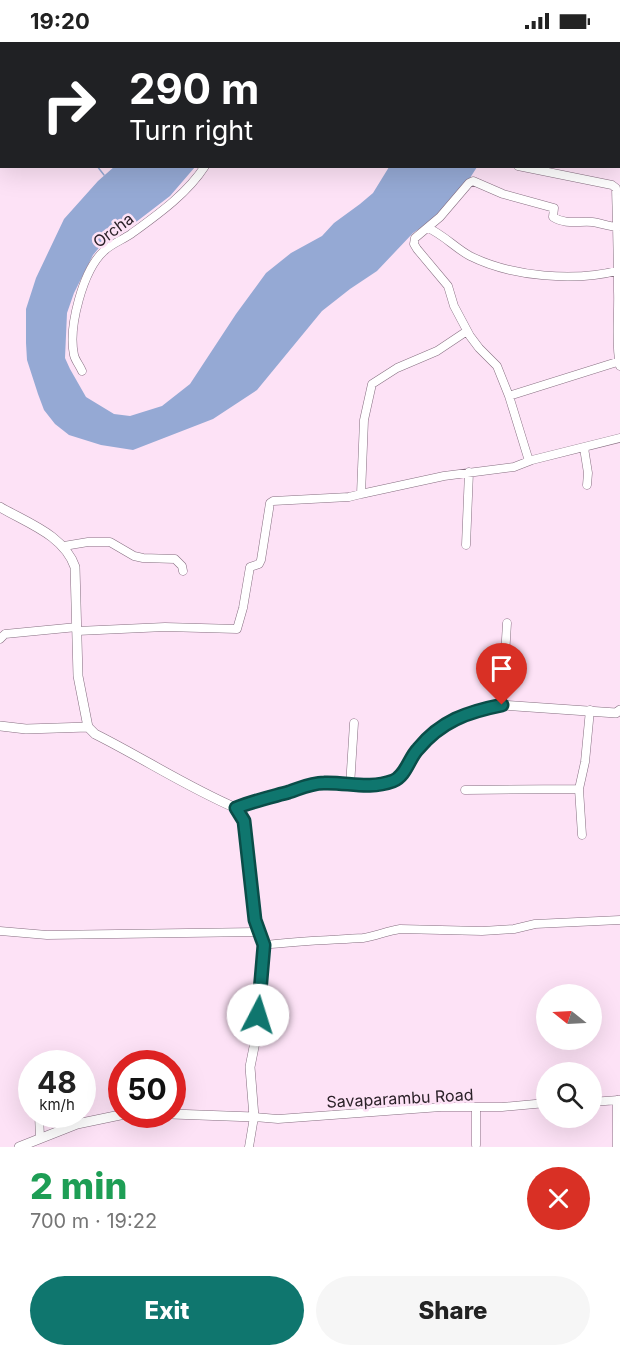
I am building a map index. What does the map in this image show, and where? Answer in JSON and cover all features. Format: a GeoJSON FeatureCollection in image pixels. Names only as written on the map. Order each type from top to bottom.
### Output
{"type":"FeatureCollection","features":[{"type":"Feature","properties":{"kind":"main road"},"geometry":{"type":"LineString","coordinates":[[0,507],[51,536],[71,555],[75,567],[78,676],[88,727],[95,734],[201,793],[236,808],[244,821],[255,920],[264,945],[257,1032],[250,1067],[254,1117],[186,1114]]}},
{"type":"Feature","properties":{"kind":"main road"},"geometry":{"type":"LineString","coordinates":[[236,808],[309,784],[326,783],[351,786],[383,784],[396,780],[402,775],[416,750],[444,724],[474,710],[502,705],[619,712]]}},
{"type":"Feature","properties":{"kind":"main road"},"geometry":{"type":"LineString","coordinates":[[0,726],[26,729],[88,727]]}},
{"type":"Feature","properties":{"kind":"main road"},"geometry":{"type":"LineString","coordinates":[[19,1147],[77,1124],[108,1118]]}},
{"type":"Feature","properties":{"kind":"street","name":"Orcha"},"geometry":{"type":"LineString","coordinates":[[82,371],[74,355],[75,314],[82,289],[98,259],[106,249],[130,235],[191,186],[204,168]]}},
{"type":"Feature","properties":{"kind":"street"},"geometry":{"type":"LineString","coordinates":[[509,396],[620,362],[616,188],[612,184],[528,168]]}},
{"type":"Feature","properties":{"kind":"street"},"geometry":{"type":"LineString","coordinates":[[529,462],[509,396],[497,366],[467,332],[454,306],[448,286],[414,244],[415,238],[441,218],[473,181],[502,194],[554,208],[553,217],[556,219],[574,224],[594,222],[616,227]]}},
{"type":"Feature","properties":{"kind":"street"},"geometry":{"type":"LineString","coordinates":[[428,228],[438,232],[472,257],[510,271],[552,276],[618,271]]}},
{"type":"Feature","properties":{"kind":"street"},"geometry":{"type":"LineString","coordinates":[[361,494],[364,420],[372,384],[397,368],[437,351],[467,332]]}},
{"type":"Feature","properties":{"kind":"street"},"geometry":{"type":"LineString","coordinates":[[0,639],[5,634],[77,629],[165,627],[237,629],[250,567],[259,564],[261,560],[270,503],[359,496],[430,478],[514,467],[620,438]]}},
{"type":"Feature","properties":{"kind":"street"},"geometry":{"type":"LineString","coordinates":[[584,448],[588,472],[587,485]]}},
{"type":"Feature","properties":{"kind":"street"},"geometry":{"type":"LineString","coordinates":[[466,545],[469,472]]}},
{"type":"Feature","properties":{"kind":"street"},"geometry":{"type":"LineString","coordinates":[[64,546],[88,542],[110,542],[134,556],[175,560],[182,566],[183,571]]}},
{"type":"Feature","properties":{"kind":"street"},"geometry":{"type":"LineString","coordinates":[[502,705],[507,623]]}},
{"type":"Feature","properties":{"kind":"street"},"geometry":{"type":"LineString","coordinates":[[582,835],[579,789],[585,762],[590,710]]}},
{"type":"Feature","properties":{"kind":"street"},"geometry":{"type":"LineString","coordinates":[[351,786],[354,723]]}},
{"type":"Feature","properties":{"kind":"street"},"geometry":{"type":"LineString","coordinates":[[465,790],[579,789]]}},
{"type":"Feature","properties":{"kind":"street"},"geometry":{"type":"LineString","coordinates":[[264,945],[321,939],[362,938],[384,935],[400,929],[482,931],[514,929],[535,924],[620,920]]}},
{"type":"Feature","properties":{"kind":"street"},"geometry":{"type":"LineString","coordinates":[[0,931],[47,935],[260,932]]}},
{"type":"Feature","properties":{"kind":"street"},"geometry":{"type":"LineString","coordinates":[[602,1101],[618,1100],[617,1147]]}},
{"type":"Feature","properties":{"kind":"street","name":"Savaparambu Road"},"geometry":{"type":"LineString","coordinates":[[254,1117],[278,1119],[536,1104]]}},
{"type":"Feature","properties":{"kind":"street"},"geometry":{"type":"LineString","coordinates":[[476,1107],[477,1145]]}},
{"type":"Feature","properties":{"kind":"street"},"geometry":{"type":"LineString","coordinates":[[249,1147],[254,1117]]}},
{"type":"Feature","properties":{"kind":"street"},"geometry":{"type":"LineString","coordinates":[[40,1128],[40,1138]]}},
{"type":"Feature","properties":{"kind":"water"},"geometry":{"type":"Polygon","coordinates":[[[113,168],[194,168],[170,196],[123,232],[103,243],[93,255],[67,313],[65,358],[86,397],[114,414],[130,416],[162,406],[190,384],[266,273],[291,253],[322,236],[334,223],[373,193],[388,168],[476,168],[463,189],[441,214],[413,233],[377,271],[322,311],[257,390],[213,419],[133,450],[101,445],[69,435],[55,424],[44,410],[27,360],[26,309],[36,278],[64,219],[113,168]]]}},
{"type":"Feature","properties":{"kind":"waterway"},"geometry":{"type":"LineString","coordinates":[[99,168],[104,175]]}},
{"type":"Feature","properties":{"kind":"route"},"geometry":{"type":"LineString","coordinates":[[258,1015],[264,945],[255,920],[244,821],[236,808],[309,784],[326,783],[351,786],[383,784],[396,780],[402,775],[416,750],[444,724],[474,710],[502,705]]}}]}
